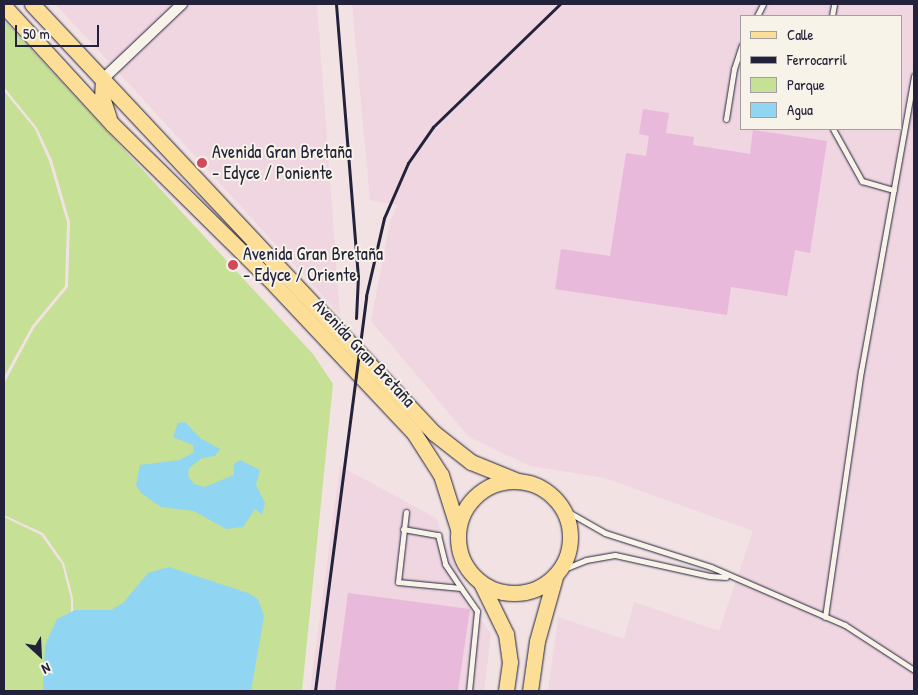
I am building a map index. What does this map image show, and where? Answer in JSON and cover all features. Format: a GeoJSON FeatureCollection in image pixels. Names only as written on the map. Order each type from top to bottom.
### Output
{"type":"FeatureCollection","features":[{"type":"Feature","properties":{"kind":"main road","name":"Avenida Gran Bretaña"},"geometry":{"type":"LineString","coordinates":[[32,4],[434,433],[471,462],[518,481]]}},
{"type":"Feature","properties":{"kind":"main road","name":"Avenida Gran Bretaña"},"geometry":{"type":"LineString","coordinates":[[4,6],[112,124],[275,285],[414,434],[441,475],[458,529]]}},
{"type":"Feature","properties":{"kind":"main road"},"geometry":{"type":"LineString","coordinates":[[103,78],[102,97],[112,124]]}},
{"type":"Feature","properties":{"kind":"main road"},"geometry":{"type":"LineString","coordinates":[[506,691],[510,662],[506,634],[496,608],[460,555],[458,529],[466,508],[482,491],[496,484],[518,481],[548,492],[563,510],[570,541],[557,574],[537,641],[530,691]]}},
{"type":"Feature","properties":{"kind":"main road"},"geometry":{"type":"LineString","coordinates":[[480,582],[494,590],[518,594],[534,590],[557,574]]}},
{"type":"Feature","properties":{"kind":"street"},"geometry":{"type":"LineString","coordinates":[[103,78],[182,4]]}},
{"type":"Feature","properties":{"kind":"lane"},"geometry":{"type":"LineString","coordinates":[[832,15],[834,5]]}},
{"type":"Feature","properties":{"kind":"lane"},"geometry":{"type":"LineString","coordinates":[[726,120],[734,69],[740,51]]}},
{"type":"Feature","properties":{"kind":"lane"},"geometry":{"type":"LineString","coordinates":[[825,616],[861,371],[914,76]]}},
{"type":"Feature","properties":{"kind":"lane"},"geometry":{"type":"LineString","coordinates":[[834,130],[862,181],[894,190]]}},
{"type":"Feature","properties":{"kind":"lane"},"geometry":{"type":"LineString","coordinates":[[563,510],[605,534],[703,564],[727,576],[825,616],[844,625],[914,670]]}},
{"type":"Feature","properties":{"kind":"lane"},"geometry":{"type":"LineString","coordinates":[[406,512],[398,582],[460,588]]}},
{"type":"Feature","properties":{"kind":"lane"},"geometry":{"type":"LineString","coordinates":[[404,529],[438,535],[445,564],[460,588],[474,604],[478,618],[469,691]]}},
{"type":"Feature","properties":{"kind":"lane"},"geometry":{"type":"LineString","coordinates":[[557,574],[586,560],[614,555],[710,576],[727,576]]}},
{"type":"Feature","properties":{"kind":"shaded area"},"geometry":{"type":"Polygon","coordinates":[[[55,4],[317,4],[340,315],[88,39],[55,4]]]}},
{"type":"Feature","properties":{"kind":"shaded area"},"geometry":{"type":"Polygon","coordinates":[[[352,4],[914,4],[914,691],[548,691],[558,617],[624,639],[634,602],[719,631],[753,531],[605,478],[530,466],[469,437],[371,321],[390,221],[397,205],[370,200],[352,4]]]}},
{"type":"Feature","properties":{"kind":"shaded area"},"geometry":{"type":"Polygon","coordinates":[[[340,466],[436,518],[470,603],[491,634],[484,691],[310,691],[340,466]]]}},
{"type":"Feature","properties":{"kind":"green space"},"geometry":{"type":"Polygon","coordinates":[[[4,20],[313,354],[333,384],[302,691],[56,691],[74,630],[73,598],[64,563],[43,533],[4,515],[4,384],[34,328],[68,287],[70,222],[52,160],[37,128],[4,87],[4,20]]]}},
{"type":"Feature","properties":{"kind":"green space"},"geometry":{"type":"Polygon","coordinates":[[[4,91],[35,129],[49,161],[67,222],[65,286],[32,326],[4,377],[4,91]]]}},
{"type":"Feature","properties":{"kind":"green space"},"geometry":{"type":"Polygon","coordinates":[[[4,517],[41,535],[62,564],[71,599],[71,630],[54,691],[4,691],[4,517]]]}},
{"type":"Feature","properties":{"kind":"water"},"geometry":{"type":"Polygon","coordinates":[[[185,422],[200,438],[220,449],[215,456],[202,458],[189,468],[188,476],[194,484],[205,487],[234,475],[234,464],[240,460],[260,470],[256,485],[265,503],[262,515],[255,509],[243,527],[226,529],[194,511],[161,507],[141,493],[136,485],[140,465],[180,460],[194,452],[193,445],[173,437],[178,423],[185,422]]]}},
{"type":"Feature","properties":{"kind":"water"},"geometry":{"type":"Polygon","coordinates":[[[169,567],[248,593],[258,599],[264,616],[251,691],[43,691],[45,645],[57,619],[75,610],[111,610],[123,603],[148,573],[169,567]]]}},
{"type":"Feature","properties":{"kind":"building"},"geometry":{"type":"Polygon","coordinates":[[[643,109],[669,113],[666,133],[694,137],[693,145],[750,154],[753,130],[827,141],[810,253],[795,250],[787,296],[731,287],[727,315],[555,289],[561,249],[610,256],[626,153],[646,156],[649,136],[639,134],[643,109]]]}},
{"type":"Feature","properties":{"kind":"building"},"geometry":{"type":"Polygon","coordinates":[[[348,593],[470,609],[458,691],[335,691],[348,593]]]}},
{"type":"Feature","properties":{"kind":"railway"},"geometry":{"type":"LineString","coordinates":[[336,4],[358,276],[356,318]]}},
{"type":"Feature","properties":{"kind":"railway"},"geometry":{"type":"LineString","coordinates":[[315,691],[366,296],[384,218],[408,163],[433,127],[560,4]]}},
{"type":"Feature","properties":{"kind":"place","name":"Avenida Gran Bretaña - Edyce / Poniente"},"geometry":{"type":"Point","coordinates":[202,163]}},
{"type":"Feature","properties":{"kind":"place","name":"Avenida Gran Bretaña - Edyce / Oriente"},"geometry":{"type":"Point","coordinates":[233,265]}}]}
